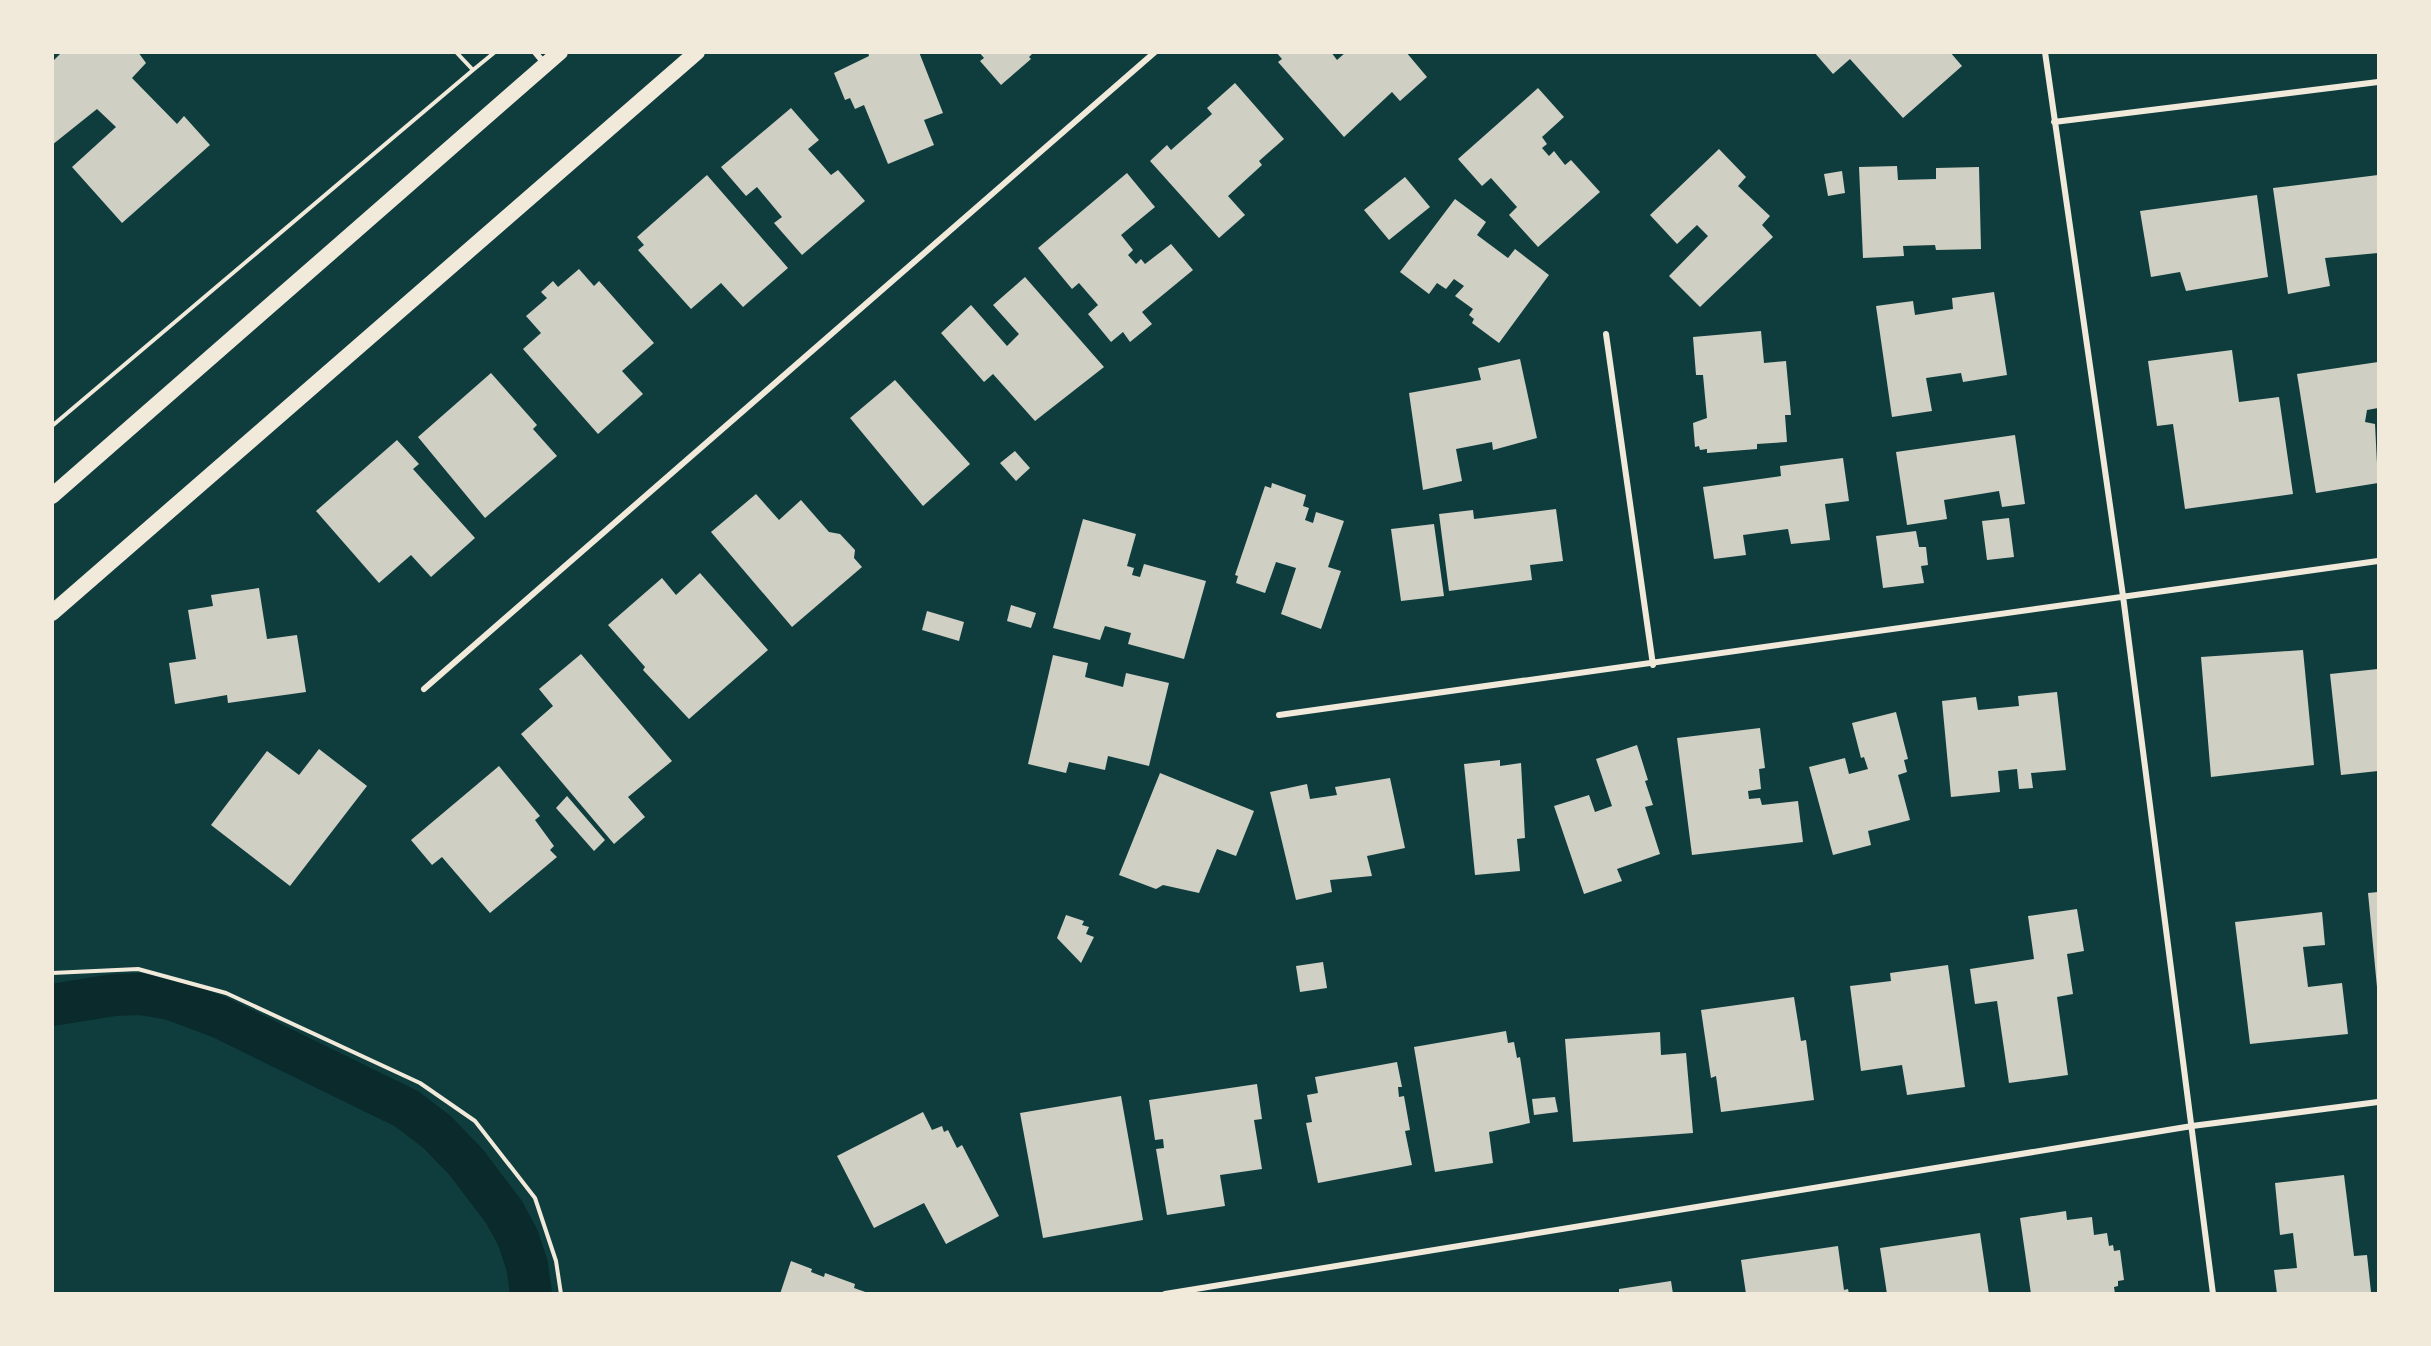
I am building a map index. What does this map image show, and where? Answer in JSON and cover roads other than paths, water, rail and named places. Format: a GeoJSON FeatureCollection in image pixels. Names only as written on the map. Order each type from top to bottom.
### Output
{"type":"FeatureCollection","features":[{"type":"Feature","properties":{"kind":"highway"},"geometry":{"type":"LineString","coordinates":[[52,496],[540,59],[560,52]]}},
{"type":"Feature","properties":{"kind":"highway"},"geometry":{"type":"LineString","coordinates":[[52,613],[697,52]]}},
{"type":"Feature","properties":{"kind":"street"},"geometry":{"type":"LineString","coordinates":[[424,689],[1155,52]]}},
{"type":"Feature","properties":{"kind":"street"},"geometry":{"type":"LineString","coordinates":[[2045,52],[2123,596],[2213,1293]]}},
{"type":"Feature","properties":{"kind":"street"},"geometry":{"type":"LineString","coordinates":[[2054,122],[2379,82]]}},
{"type":"Feature","properties":{"kind":"street"},"geometry":{"type":"LineString","coordinates":[[1606,334],[1653,665]]}},
{"type":"Feature","properties":{"kind":"street"},"geometry":{"type":"LineString","coordinates":[[1279,715],[1653,665],[2379,561]]}},
{"type":"Feature","properties":{"kind":"street"},"geometry":{"type":"LineString","coordinates":[[1165,1293],[2192,1126],[2379,1101]]}},
{"type":"Feature","properties":{"kind":"waterway"},"geometry":{"type":"LineString","coordinates":[[52,1005],[114,995],[141,994],[171,999],[219,1017],[407,1109],[437,1132],[466,1162],[504,1212],[518,1238],[527,1265],[531,1294]]}}]}
